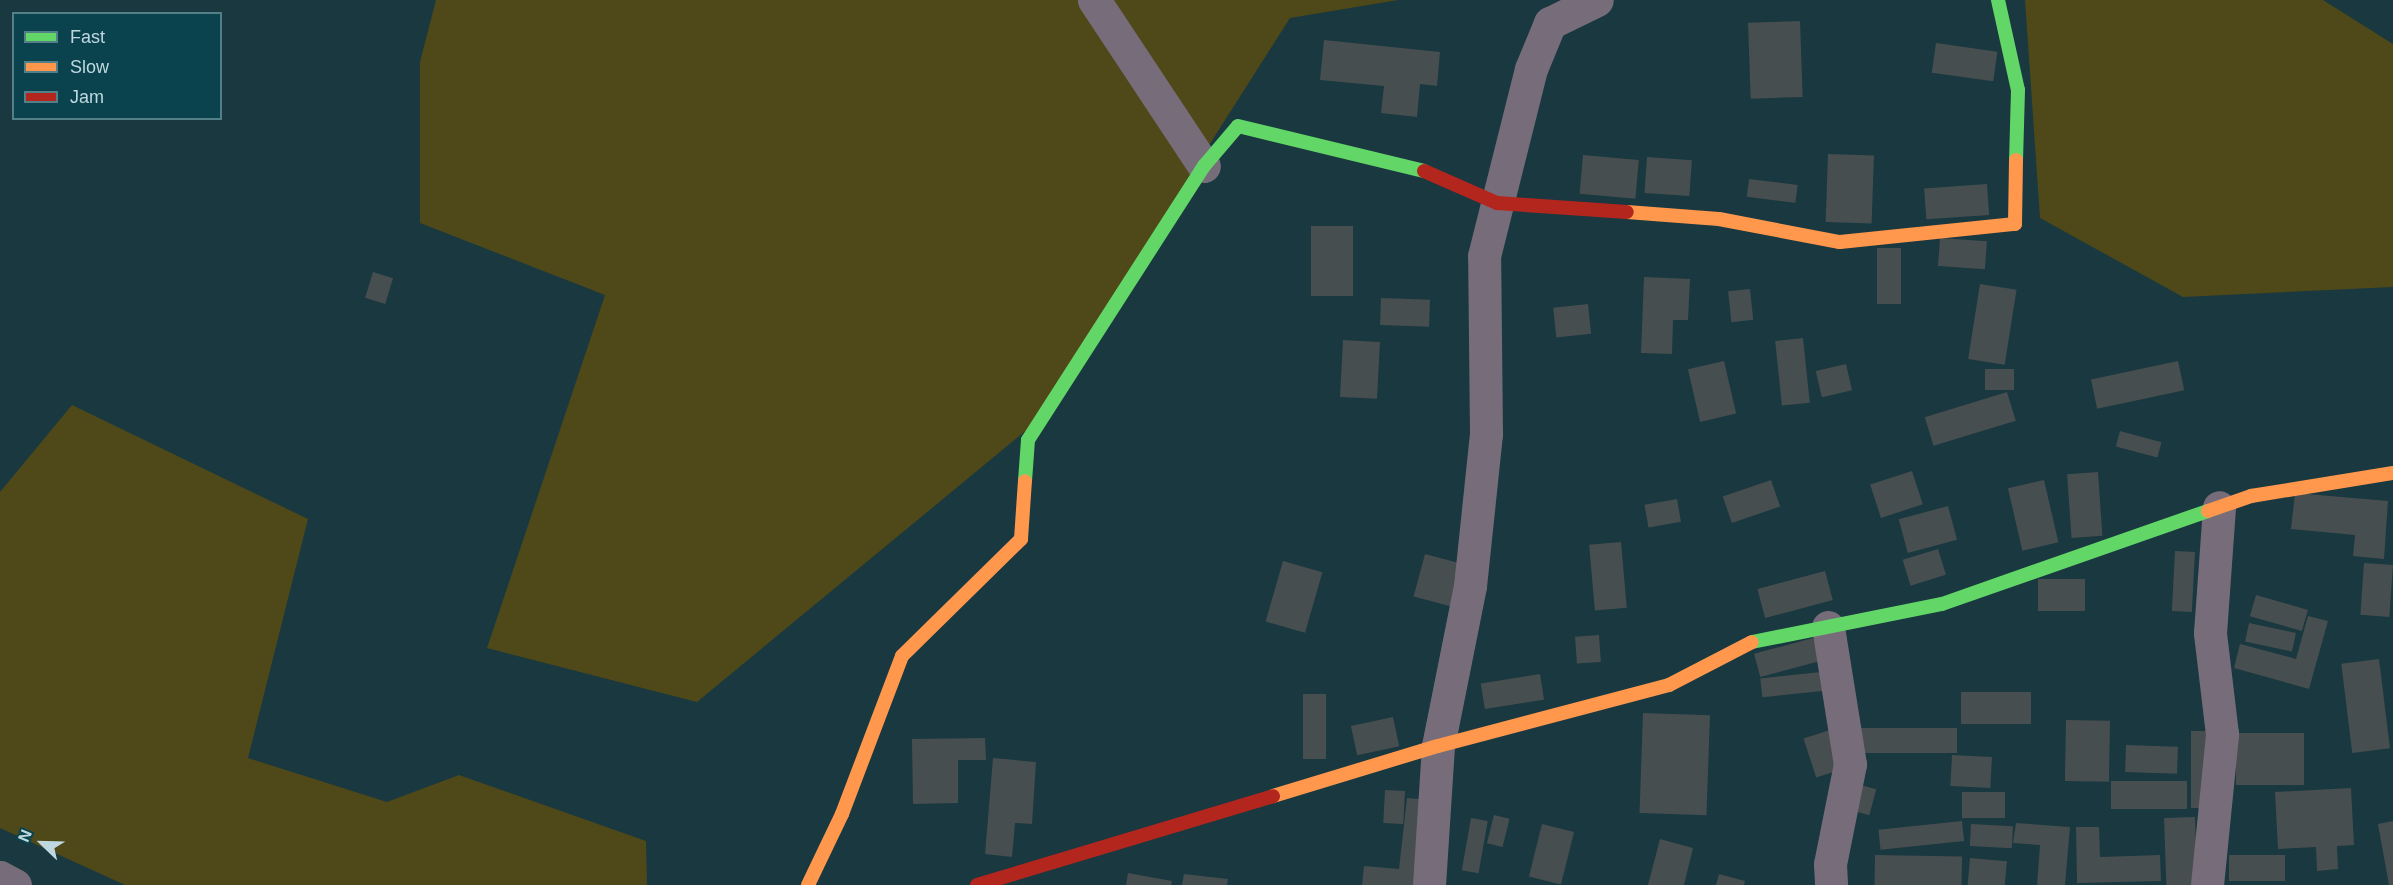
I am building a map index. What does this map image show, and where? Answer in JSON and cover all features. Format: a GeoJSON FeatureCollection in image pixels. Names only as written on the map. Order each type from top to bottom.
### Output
{"type":"FeatureCollection","features":[{"type":"Feature","properties":{"kind":"street"},"geometry":{"type":"LineString","coordinates":[[1094,0],[1204,166]]}},
{"type":"Feature","properties":{"kind":"street"},"geometry":{"type":"LineString","coordinates":[[1429,885],[1438,746],[1470,586],[1486,434],[1484,256],[1531,69],[1550,23],[1597,0]]}},
{"type":"Feature","properties":{"kind":"street"},"geometry":{"type":"LineString","coordinates":[[808,885],[842,814],[902,656],[1021,539],[1029,441],[1204,166],[1238,126],[1416,168],[1497,203],[1719,219],[1840,242],[2015,224],[2018,90],[1998,0]]}},
{"type":"Feature","properties":{"kind":"street"},"geometry":{"type":"LineString","coordinates":[[977,885],[1015,880],[1438,746],[1669,685],[1758,639],[1942,604],[2251,496],[2393,473]]}},
{"type":"Feature","properties":{"kind":"street"},"geometry":{"type":"LineString","coordinates":[[2207,885],[2222,734],[2210,633],[2219,507]]}},
{"type":"Feature","properties":{"kind":"street"},"geometry":{"type":"LineString","coordinates":[[1828,627],[1850,764],[1830,864],[1831,885]]}},
{"type":"Feature","properties":{"kind":"street"},"geometry":{"type":"LineString","coordinates":[[0,877],[15,885]]}},
{"type":"Feature","properties":{"kind":"shaded area"},"geometry":{"type":"Polygon","coordinates":[[[436,0],[1398,0],[1290,18],[1029,428],[697,702],[487,648],[605,295],[420,223],[420,62],[436,0]]]}},
{"type":"Feature","properties":{"kind":"shaded area"},"geometry":{"type":"Polygon","coordinates":[[[2025,0],[2323,0],[2393,44],[2393,287],[2183,297],[2040,218],[2025,0]]]}},
{"type":"Feature","properties":{"kind":"shaded area"},"geometry":{"type":"Polygon","coordinates":[[[72,405],[308,519],[248,758],[387,802],[459,775],[646,841],[647,885],[125,885],[0,828],[0,492],[72,405]]]}},
{"type":"Feature","properties":{"kind":"building"},"geometry":{"type":"Polygon","coordinates":[[[1800,21],[1803,97],[1751,99],[1748,23],[1800,21]]]}},
{"type":"Feature","properties":{"kind":"building"},"geometry":{"type":"Polygon","coordinates":[[[1324,40],[1440,52],[1437,86],[1420,84],[1417,117],[1381,113],[1384,86],[1320,80],[1324,40]]]}},
{"type":"Feature","properties":{"kind":"building"},"geometry":{"type":"Polygon","coordinates":[[[1936,43],[1997,52],[1993,81],[1932,73],[1936,43]]]}},
{"type":"Feature","properties":{"kind":"building"},"geometry":{"type":"Polygon","coordinates":[[[1828,154],[1874,156],[1872,224],[1826,222],[1828,154]]]}},
{"type":"Feature","properties":{"kind":"building"},"geometry":{"type":"Polygon","coordinates":[[[1583,155],[1639,160],[1635,199],[1580,194],[1583,155]]]}},
{"type":"Feature","properties":{"kind":"building"},"geometry":{"type":"Polygon","coordinates":[[[1647,157],[1692,160],[1689,196],[1644,193],[1647,157]]]}},
{"type":"Feature","properties":{"kind":"building"},"geometry":{"type":"Polygon","coordinates":[[[1749,179],[1798,185],[1795,203],[1747,197],[1749,179]]]}},
{"type":"Feature","properties":{"kind":"building"},"geometry":{"type":"Polygon","coordinates":[[[1987,184],[1989,215],[1926,219],[1924,188],[1987,184]]]}},
{"type":"Feature","properties":{"kind":"building"},"geometry":{"type":"Polygon","coordinates":[[[1311,226],[1353,226],[1353,296],[1311,296],[1311,226]]]}},
{"type":"Feature","properties":{"kind":"building"},"geometry":{"type":"Polygon","coordinates":[[[1940,238],[1987,241],[1985,269],[1938,266],[1940,238]]]}},
{"type":"Feature","properties":{"kind":"building"},"geometry":{"type":"Polygon","coordinates":[[[1877,248],[1901,248],[1901,304],[1877,304],[1877,248]]]}},
{"type":"Feature","properties":{"kind":"building"},"geometry":{"type":"Polygon","coordinates":[[[373,272],[393,278],[385,304],[365,298],[373,272]]]}},
{"type":"Feature","properties":{"kind":"building"},"geometry":{"type":"Polygon","coordinates":[[[1644,277],[1690,279],[1688,320],[1673,320],[1672,354],[1641,353],[1644,277]]]}},
{"type":"Feature","properties":{"kind":"building"},"geometry":{"type":"Polygon","coordinates":[[[1980,284],[2017,290],[2005,365],[1968,359],[1980,284]]]}},
{"type":"Feature","properties":{"kind":"building"},"geometry":{"type":"Polygon","coordinates":[[[1750,289],[1753,320],[1731,322],[1728,291],[1750,289]]]}},
{"type":"Feature","properties":{"kind":"building"},"geometry":{"type":"Polygon","coordinates":[[[1381,298],[1430,300],[1429,327],[1380,325],[1381,298]]]}},
{"type":"Feature","properties":{"kind":"building"},"geometry":{"type":"Polygon","coordinates":[[[1588,304],[1591,334],[1556,337],[1553,308],[1588,304]]]}},
{"type":"Feature","properties":{"kind":"building"},"geometry":{"type":"Polygon","coordinates":[[[1803,338],[1810,403],[1782,406],[1775,341],[1803,338]]]}},
{"type":"Feature","properties":{"kind":"building"},"geometry":{"type":"Polygon","coordinates":[[[1343,340],[1380,342],[1377,399],[1340,397],[1343,340]]]}},
{"type":"Feature","properties":{"kind":"building"},"geometry":{"type":"Polygon","coordinates":[[[1724,361],[1736,414],[1700,422],[1688,369],[1724,361]]]}},
{"type":"Feature","properties":{"kind":"building"},"geometry":{"type":"Polygon","coordinates":[[[2178,361],[2184,390],[2097,409],[2091,380],[2178,361]]]}},
{"type":"Feature","properties":{"kind":"building"},"geometry":{"type":"Polygon","coordinates":[[[1846,364],[1852,390],[1822,397],[1816,371],[1846,364]]]}},
{"type":"Feature","properties":{"kind":"building"},"geometry":{"type":"Polygon","coordinates":[[[1985,369],[2014,369],[2014,390],[1985,390],[1985,369]]]}},
{"type":"Feature","properties":{"kind":"building"},"geometry":{"type":"Polygon","coordinates":[[[2007,392],[2016,421],[1934,446],[1925,417],[2007,392]]]}},
{"type":"Feature","properties":{"kind":"building"},"geometry":{"type":"Polygon","coordinates":[[[2120,431],[2162,442],[2157,458],[2116,446],[2120,431]]]}},
{"type":"Feature","properties":{"kind":"building"},"geometry":{"type":"Polygon","coordinates":[[[1912,471],[1923,504],[1881,518],[1870,485],[1912,471]]]}},
{"type":"Feature","properties":{"kind":"building"},"geometry":{"type":"Polygon","coordinates":[[[2098,472],[2102,536],[2072,538],[2067,474],[2098,472]]]}},
{"type":"Feature","properties":{"kind":"building"},"geometry":{"type":"Polygon","coordinates":[[[1771,480],[1780,506],[1732,523],[1723,497],[1771,480]]]}},
{"type":"Feature","properties":{"kind":"building"},"geometry":{"type":"Polygon","coordinates":[[[2044,480],[2058,542],[2022,551],[2008,488],[2044,480]]]}},
{"type":"Feature","properties":{"kind":"building"},"geometry":{"type":"Polygon","coordinates":[[[2295,493],[2388,501],[2384,559],[2353,556],[2355,535],[2291,529],[2295,493]]]}},
{"type":"Feature","properties":{"kind":"building"},"geometry":{"type":"Polygon","coordinates":[[[1677,499],[1681,522],[1648,527],[1645,505],[1677,499]]]}},
{"type":"Feature","properties":{"kind":"building"},"geometry":{"type":"Polygon","coordinates":[[[1948,506],[1957,540],[1908,553],[1899,519],[1948,506]]]}},
{"type":"Feature","properties":{"kind":"building"},"geometry":{"type":"Polygon","coordinates":[[[1621,542],[1627,608],[1595,611],[1589,545],[1621,542]]]}},
{"type":"Feature","properties":{"kind":"building"},"geometry":{"type":"Polygon","coordinates":[[[1938,549],[1946,575],[1911,586],[1903,560],[1938,549]]]}},
{"type":"Feature","properties":{"kind":"building"},"geometry":{"type":"Polygon","coordinates":[[[2175,551],[2195,552],[2192,612],[2172,611],[2175,551]]]}},
{"type":"Feature","properties":{"kind":"building"},"geometry":{"type":"Polygon","coordinates":[[[1425,554],[1466,565],[1454,607],[1414,597],[1425,554]]]}},
{"type":"Feature","properties":{"kind":"building"},"geometry":{"type":"Polygon","coordinates":[[[1283,561],[1322,572],[1305,633],[1266,622],[1283,561]]]}},
{"type":"Feature","properties":{"kind":"building"},"geometry":{"type":"Polygon","coordinates":[[[2364,563],[2393,565],[2389,617],[2360,615],[2364,563]]]}},
{"type":"Feature","properties":{"kind":"building"},"geometry":{"type":"Polygon","coordinates":[[[1825,571],[1833,600],[1765,618],[1757,589],[1825,571]]]}},
{"type":"Feature","properties":{"kind":"building"},"geometry":{"type":"Polygon","coordinates":[[[2038,579],[2085,579],[2085,611],[2038,611],[2038,579]]]}},
{"type":"Feature","properties":{"kind":"building"},"geometry":{"type":"Polygon","coordinates":[[[2256,595],[2308,610],[2302,631],[2250,616],[2256,595]]]}},
{"type":"Feature","properties":{"kind":"building"},"geometry":{"type":"Polygon","coordinates":[[[2308,616],[2328,621],[2309,689],[2234,668],[2240,644],[2296,659],[2308,616]]]}},
{"type":"Feature","properties":{"kind":"building"},"geometry":{"type":"Polygon","coordinates":[[[2249,623],[2296,633],[2292,652],[2245,642],[2249,623]]]}},
{"type":"Feature","properties":{"kind":"building"},"geometry":{"type":"Polygon","coordinates":[[[1599,635],[1601,662],[1577,664],[1575,637],[1599,635]]]}},
{"type":"Feature","properties":{"kind":"building"},"geometry":{"type":"Polygon","coordinates":[[[1813,638],[1819,661],[1760,677],[1754,654],[1813,638]]]}},
{"type":"Feature","properties":{"kind":"building"},"geometry":{"type":"Polygon","coordinates":[[[2379,659],[2390,748],[2352,753],[2341,664],[2379,659]]]}},
{"type":"Feature","properties":{"kind":"building"},"geometry":{"type":"Polygon","coordinates":[[[1821,672],[1823,691],[1762,697],[1760,678],[1821,672]]]}},
{"type":"Feature","properties":{"kind":"building"},"geometry":{"type":"Polygon","coordinates":[[[1540,674],[1544,700],[1485,709],[1481,683],[1540,674]]]}},
{"type":"Feature","properties":{"kind":"building"},"geometry":{"type":"Polygon","coordinates":[[[1961,692],[2031,692],[2031,724],[1961,724],[1961,692]]]}},
{"type":"Feature","properties":{"kind":"building"},"geometry":{"type":"Polygon","coordinates":[[[1303,694],[1326,694],[1326,759],[1303,759],[1303,694]]]}},
{"type":"Feature","properties":{"kind":"building"},"geometry":{"type":"Polygon","coordinates":[[[1643,713],[1710,715],[1706,815],[1640,813],[1643,713]]]}},
{"type":"Feature","properties":{"kind":"building"},"geometry":{"type":"Polygon","coordinates":[[[1393,717],[1399,746],[1357,755],[1351,726],[1393,717]]]}},
{"type":"Feature","properties":{"kind":"building"},"geometry":{"type":"Polygon","coordinates":[[[2066,720],[2110,721],[2109,782],[2065,781],[2066,720]]]}},
{"type":"Feature","properties":{"kind":"building"},"geometry":{"type":"Polygon","coordinates":[[[1855,728],[1957,728],[1957,753],[1855,753],[1855,728]]]}},
{"type":"Feature","properties":{"kind":"building"},"geometry":{"type":"Polygon","coordinates":[[[1833,729],[1846,768],[1816,778],[1804,739],[1833,729]]]}},
{"type":"Feature","properties":{"kind":"building"},"geometry":{"type":"Polygon","coordinates":[[[2191,731],[2213,731],[2213,808],[2191,808],[2191,731]]]}},
{"type":"Feature","properties":{"kind":"building"},"geometry":{"type":"Polygon","coordinates":[[[2236,733],[2304,733],[2304,785],[2236,785],[2236,733]]]}},
{"type":"Feature","properties":{"kind":"building"},"geometry":{"type":"Polygon","coordinates":[[[985,738],[986,760],[958,760],[958,803],[913,804],[912,739],[985,738]]]}},
{"type":"Feature","properties":{"kind":"building"},"geometry":{"type":"Polygon","coordinates":[[[2126,745],[2178,747],[2177,774],[2125,772],[2126,745]]]}},
{"type":"Feature","properties":{"kind":"building"},"geometry":{"type":"Polygon","coordinates":[[[1952,755],[1992,757],[1990,788],[1950,786],[1952,755]]]}},
{"type":"Feature","properties":{"kind":"building"},"geometry":{"type":"Polygon","coordinates":[[[993,758],[1036,762],[1032,824],[1015,823],[1012,857],[985,854],[993,758]]]}},
{"type":"Feature","properties":{"kind":"building"},"geometry":{"type":"Polygon","coordinates":[[[2111,781],[2187,781],[2187,809],[2111,809],[2111,781]]]}},
{"type":"Feature","properties":{"kind":"building"},"geometry":{"type":"Polygon","coordinates":[[[1857,784],[1876,789],[1869,815],[1850,810],[1857,784]]]}},
{"type":"Feature","properties":{"kind":"building"},"geometry":{"type":"Polygon","coordinates":[[[2351,788],[2354,845],[2337,846],[2338,869],[2317,871],[2316,847],[2278,849],[2275,792],[2351,788]]]}},
{"type":"Feature","properties":{"kind":"building"},"geometry":{"type":"Polygon","coordinates":[[[1385,790],[1405,791],[1403,824],[1383,823],[1385,790]]]}},
{"type":"Feature","properties":{"kind":"building"},"geometry":{"type":"Polygon","coordinates":[[[1962,792],[2005,792],[2005,818],[1962,818],[1962,792]]]}},
{"type":"Feature","properties":{"kind":"building"},"geometry":{"type":"Polygon","coordinates":[[[1407,798],[1430,800],[1421,885],[1362,885],[1364,866],[1399,869],[1407,798]]]}},
{"type":"Feature","properties":{"kind":"building"},"geometry":{"type":"Polygon","coordinates":[[[1494,815],[1510,819],[1503,847],[1487,843],[1494,815]]]}},
{"type":"Feature","properties":{"kind":"building"},"geometry":{"type":"Polygon","coordinates":[[[2195,817],[2197,885],[2166,885],[2164,818],[2195,817]]]}},
{"type":"Feature","properties":{"kind":"building"},"geometry":{"type":"Polygon","coordinates":[[[1471,818],[1488,821],[1479,873],[1462,870],[1471,818]]]}},
{"type":"Feature","properties":{"kind":"building"},"geometry":{"type":"Polygon","coordinates":[[[1962,821],[1964,841],[1881,850],[1878,830],[1962,821]]]}},
{"type":"Feature","properties":{"kind":"building"},"geometry":{"type":"Polygon","coordinates":[[[2393,821],[2393,885],[2389,885],[2378,824],[2393,821]]]}},
{"type":"Feature","properties":{"kind":"building"},"geometry":{"type":"Polygon","coordinates":[[[2016,823],[2070,827],[2065,885],[2037,885],[2040,845],[2013,843],[2016,823]]]}},
{"type":"Feature","properties":{"kind":"building"},"geometry":{"type":"Polygon","coordinates":[[[1542,824],[1574,832],[1561,884],[1529,876],[1542,824]]]}},
{"type":"Feature","properties":{"kind":"building"},"geometry":{"type":"Polygon","coordinates":[[[1971,824],[2013,826],[2012,848],[1970,846],[1971,824]]]}},
{"type":"Feature","properties":{"kind":"building"},"geometry":{"type":"Polygon","coordinates":[[[2076,827],[2099,827],[2100,857],[2160,855],[2161,881],[2077,883],[2076,827]]]}},
{"type":"Feature","properties":{"kind":"building"},"geometry":{"type":"Polygon","coordinates":[[[1660,839],[1693,848],[1684,885],[1648,885],[1660,839]]]}},
{"type":"Feature","properties":{"kind":"building"},"geometry":{"type":"Polygon","coordinates":[[[1875,855],[1962,857],[1961,885],[1874,885],[1875,855]]]}},
{"type":"Feature","properties":{"kind":"building"},"geometry":{"type":"Polygon","coordinates":[[[2229,855],[2285,855],[2285,881],[2229,881],[2229,855]]]}},
{"type":"Feature","properties":{"kind":"building"},"geometry":{"type":"Polygon","coordinates":[[[1970,858],[2007,861],[2005,885],[1968,885],[1970,858]]]}},
{"type":"Feature","properties":{"kind":"building"},"geometry":{"type":"Polygon","coordinates":[[[1128,873],[1172,881],[1171,885],[1126,885],[1128,873]]]}},
{"type":"Feature","properties":{"kind":"building"},"geometry":{"type":"Polygon","coordinates":[[[1184,874],[1228,879],[1227,885],[1182,885],[1184,874]]]}},
{"type":"Feature","properties":{"kind":"building"},"geometry":{"type":"Polygon","coordinates":[[[1719,874],[1745,881],[1744,885],[1716,885],[1719,874]]]}},
{"type":"Feature","properties":{"kind":"traffic: fast"},"geometry":{"type":"LineString","coordinates":[[1998,0],[2018,90],[2016,160]]}},
{"type":"Feature","properties":{"kind":"traffic: fast"},"geometry":{"type":"LineString","coordinates":[[1025,481],[1028,440],[1204,166],[1238,126],[1424,171]]}},
{"type":"Feature","properties":{"kind":"traffic: fast"},"geometry":{"type":"LineString","coordinates":[[1752,642],[1942,604],[2208,511]]}},
{"type":"Feature","properties":{"kind":"traffic: slow"},"geometry":{"type":"LineString","coordinates":[[1627,212],[1719,219],[1840,242],[2015,224],[2016,160]]}},
{"type":"Feature","properties":{"kind":"traffic: slow"},"geometry":{"type":"LineString","coordinates":[[2208,511],[2251,496],[2393,473]]}},
{"type":"Feature","properties":{"kind":"traffic: slow"},"geometry":{"type":"LineString","coordinates":[[808,885],[842,814],[902,656],[1021,539],[1025,481]]}},
{"type":"Feature","properties":{"kind":"traffic: slow"},"geometry":{"type":"LineString","coordinates":[[1273,796],[1438,746],[1669,685],[1752,642]]}},
{"type":"Feature","properties":{"kind":"traffic: jam"},"geometry":{"type":"LineString","coordinates":[[1424,171],[1497,203],[1627,212]]}},
{"type":"Feature","properties":{"kind":"traffic: jam"},"geometry":{"type":"LineString","coordinates":[[977,885],[1273,796]]}}]}
